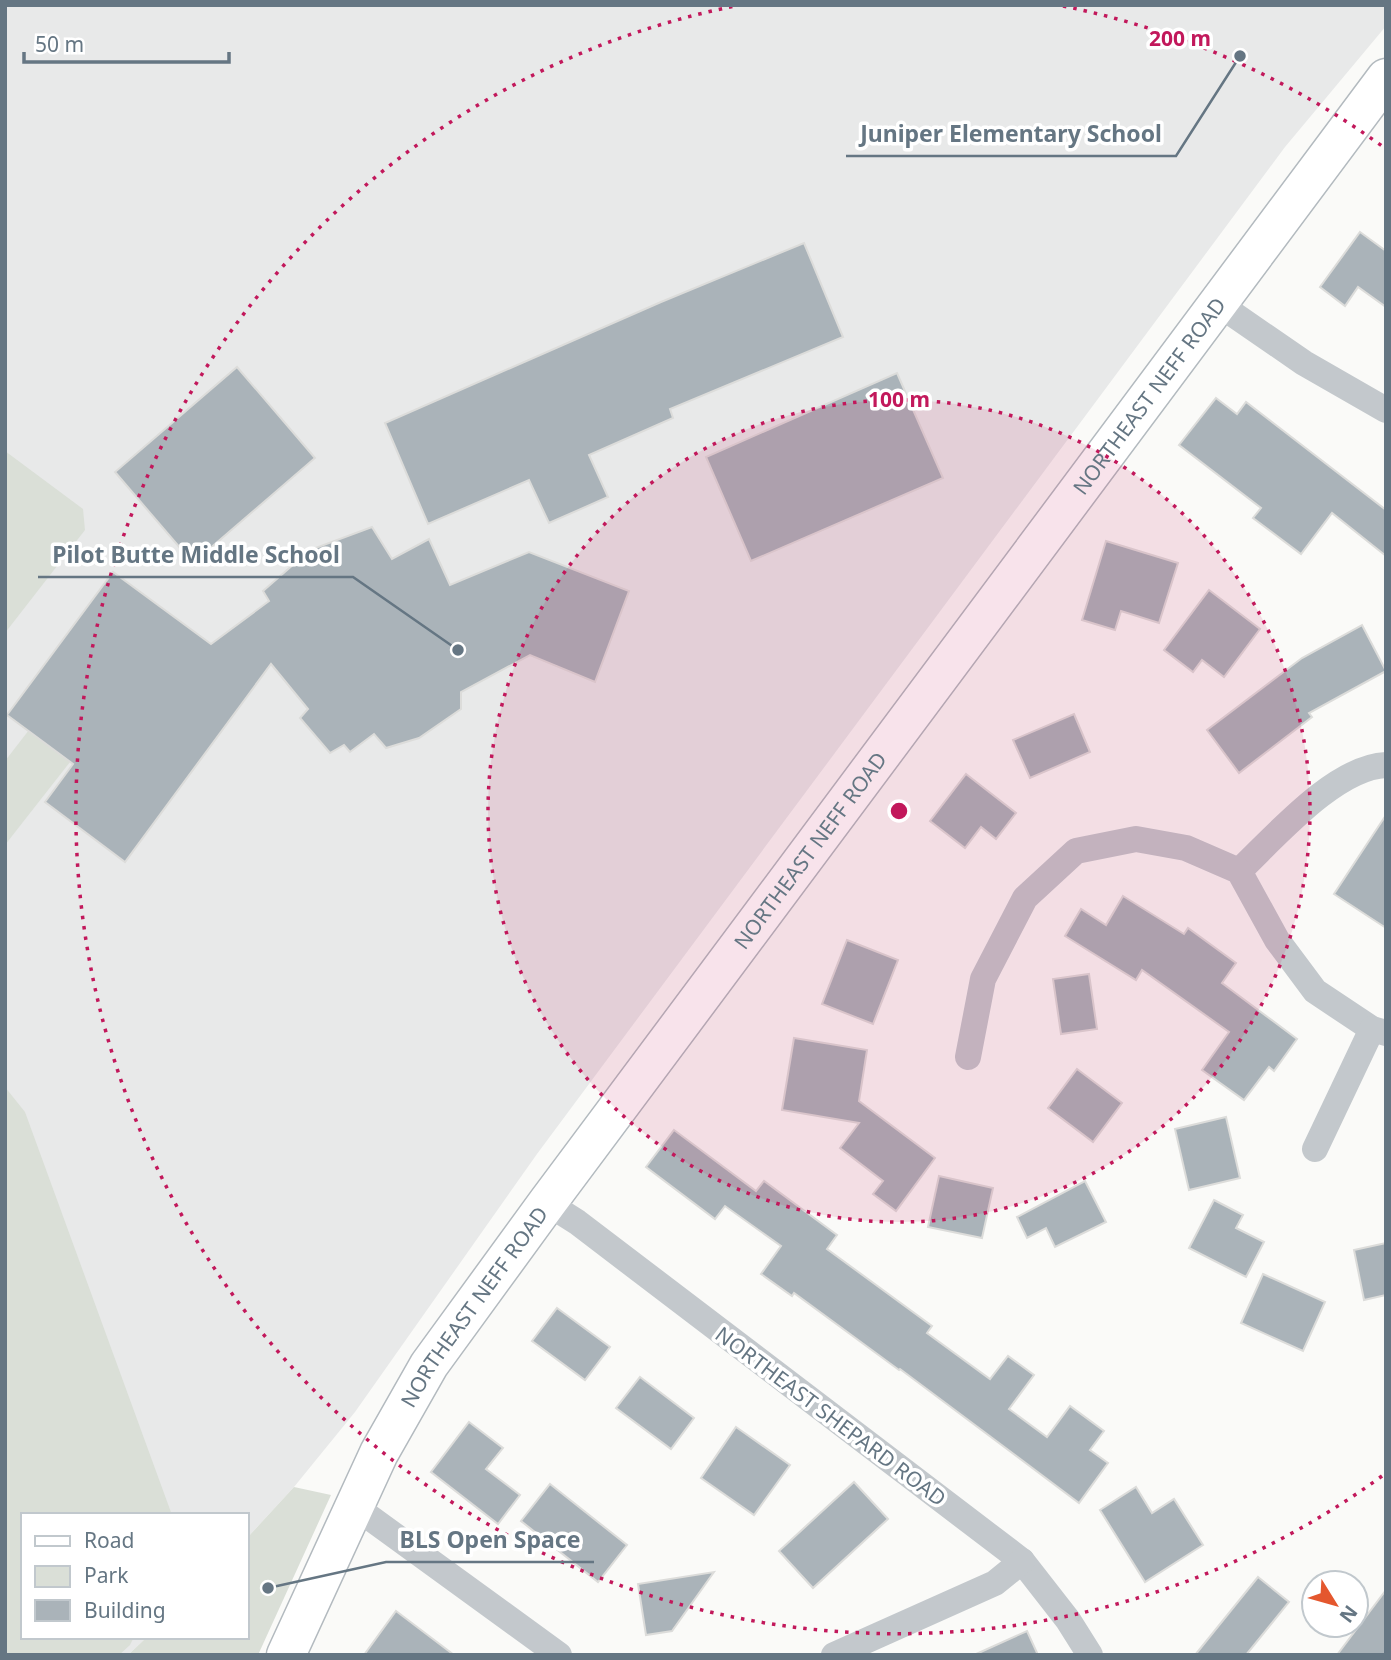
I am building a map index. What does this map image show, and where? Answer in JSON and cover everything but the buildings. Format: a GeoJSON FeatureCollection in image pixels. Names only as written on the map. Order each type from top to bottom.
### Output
{"type":"FeatureCollection","features":[{"type":"Feature","properties":{"kind":"main road","name":"NORTHEAST NEFF ROAD"},"geometry":{"type":"LineString","coordinates":[[286,1655],[379,1453],[429,1365],[1386,78]]}},
{"type":"Feature","properties":{"kind":"street"},"geometry":{"type":"LineString","coordinates":[[1217,303],[1304,363],[1386,410]]}},
{"type":"Feature","properties":{"kind":"street"},"geometry":{"type":"LineString","coordinates":[[1239,871],[1333,784],[1375,765],[1386,765]]}},
{"type":"Feature","properties":{"kind":"street"},"geometry":{"type":"LineString","coordinates":[[968,1057],[983,979],[1025,898],[1076,852],[1136,839],[1186,848],[1239,871],[1276,940],[1315,991],[1379,1031],[1315,1149]]}},
{"type":"Feature","properties":{"kind":"street","name":"NORTHEAST SHEPARD ROAD"},"geometry":{"type":"LineString","coordinates":[[547,1203],[577,1222],[1022,1561],[1068,1620],[1090,1655]]}},
{"type":"Feature","properties":{"kind":"street"},"geometry":{"type":"LineString","coordinates":[[354,1506],[559,1655]]}},
{"type":"Feature","properties":{"kind":"street"},"geometry":{"type":"LineString","coordinates":[[834,1655],[995,1583],[1022,1561]]}},
{"type":"Feature","properties":{"kind":"shaded area"},"geometry":{"type":"Polygon","coordinates":[[[5,5],[1386,5],[1386,26],[1285,147],[537,1154],[355,1412],[294,1487],[248,1537],[248,1513],[21,1513],[21,1639],[145,1639],[128,1655],[5,1655],[5,5]]]}},
{"type":"Feature","properties":{"kind":"green space"},"geometry":{"type":"Polygon","coordinates":[[[5,451],[83,509],[85,530],[5,633],[5,451]]]}},
{"type":"Feature","properties":{"kind":"green space"},"geometry":{"type":"Polygon","coordinates":[[[29,730],[70,762],[5,845],[5,761],[29,730]]]}},
{"type":"Feature","properties":{"kind":"green space"},"geometry":{"type":"Polygon","coordinates":[[[5,1087],[25,1112],[171,1513],[21,1513],[21,1639],[133,1639],[119,1655],[5,1655],[5,1087]]]}},
{"type":"Feature","properties":{"kind":"green space"},"geometry":{"type":"Polygon","coordinates":[[[294,1487],[331,1495],[258,1655],[128,1655],[145,1639],[248,1639],[248,1537],[294,1487]]]}},
{"type":"Feature","properties":{"kind":"place","name":"Juniper Elementary School"},"geometry":{"type":"Point","coordinates":[1240,56]}},
{"type":"Feature","properties":{"kind":"place","name":"Pilot Butte Middle School"},"geometry":{"type":"Point","coordinates":[458,650]}},
{"type":"Feature","properties":{"kind":"place","name":"BLS Open Space"},"geometry":{"type":"Point","coordinates":[268,1588]}}]}
